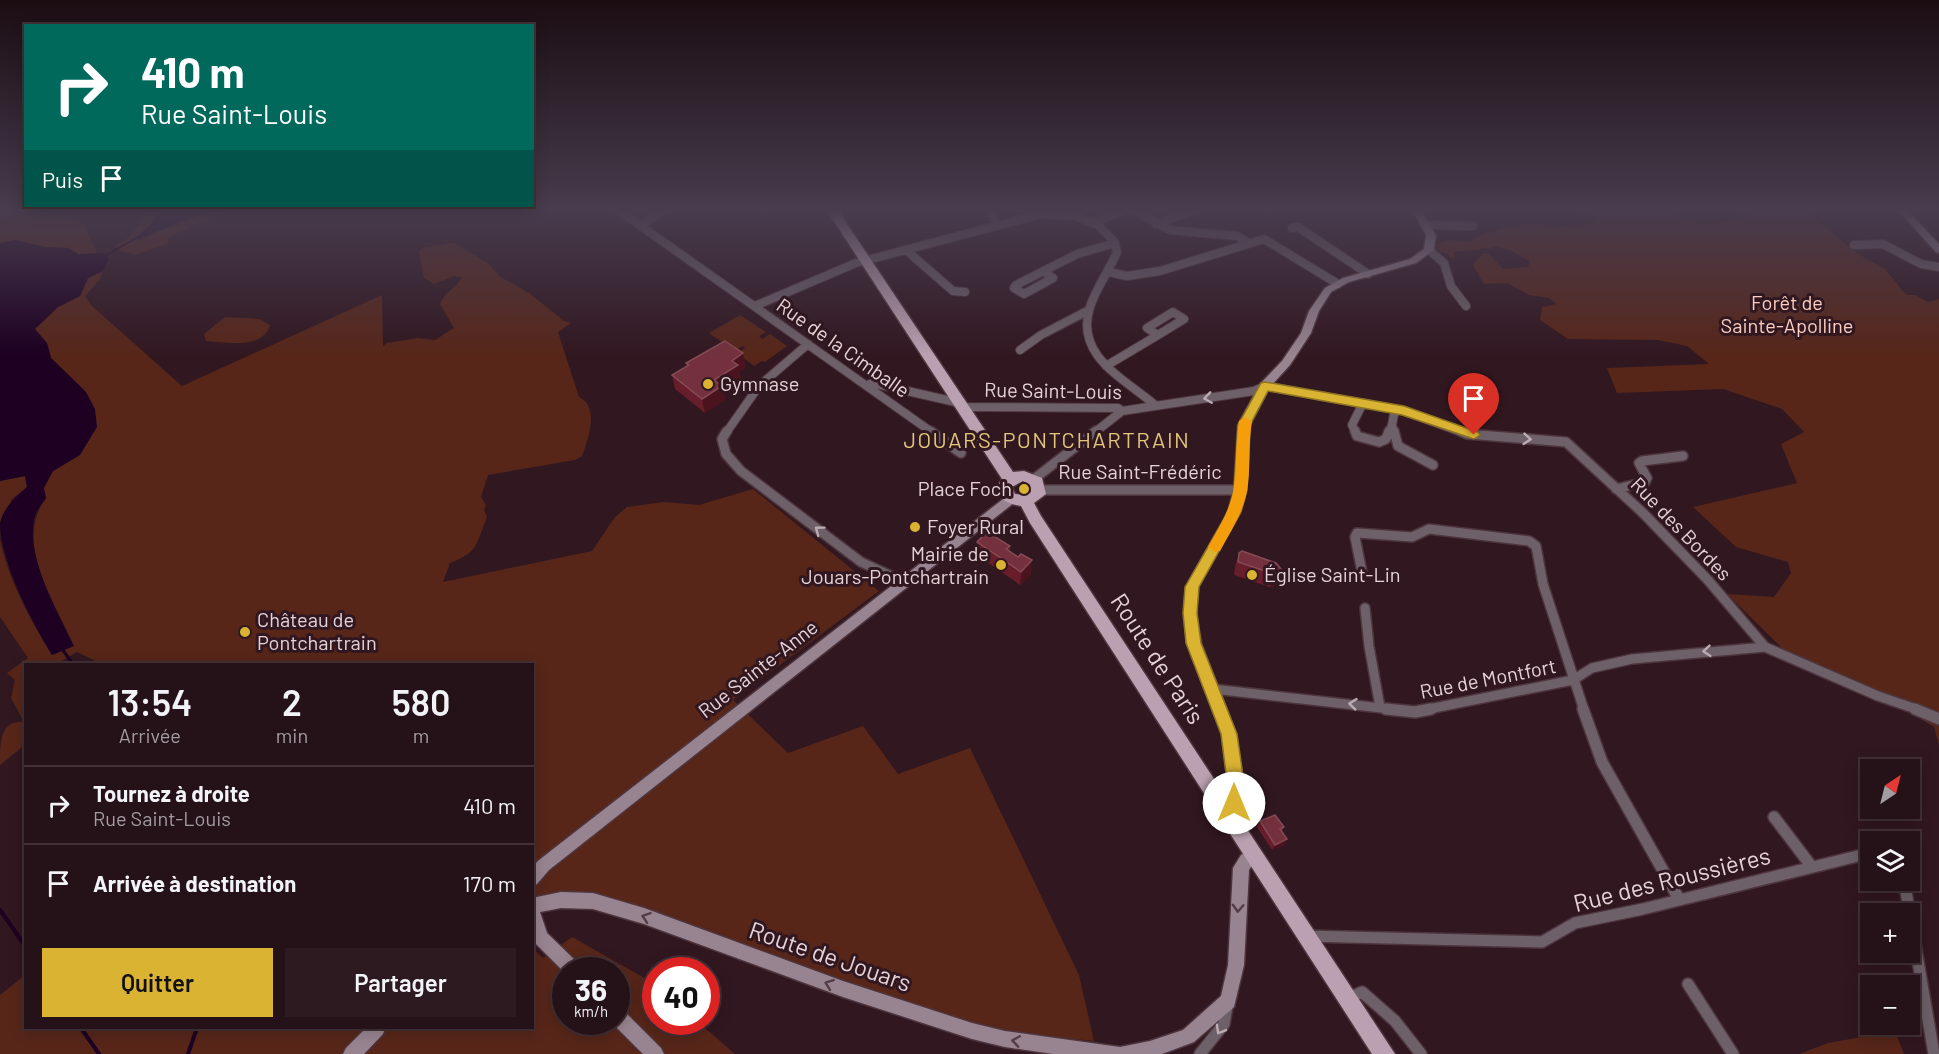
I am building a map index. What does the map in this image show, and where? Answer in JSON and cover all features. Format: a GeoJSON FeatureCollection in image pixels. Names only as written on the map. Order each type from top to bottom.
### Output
{"type":"FeatureCollection","features":[{"type":"Feature","properties":{"kind":"main road"},"geometry":{"type":"LineString","coordinates":[[864,258],[1010,478]]}},
{"type":"Feature","properties":{"kind":"main road"},"geometry":{"type":"LineString","coordinates":[[1019,476],[1028,492],[1004,489],[1010,478],[1019,476]]}},
{"type":"Feature","properties":{"kind":"main road","name":"Route de Paris"},"geometry":{"type":"LineString","coordinates":[[1028,492],[1035,519],[1384,1054]]}},
{"type":"Feature","properties":{"kind":"street","name":"Rue de la Cimballe"},"geometry":{"type":"LineString","coordinates":[[688,258],[961,453]]}},
{"type":"Feature","properties":{"kind":"street"},"geometry":{"type":"LineString","coordinates":[[755,306],[876,258]]}},
{"type":"Feature","properties":{"kind":"street"},"geometry":{"type":"LineString","coordinates":[[915,258],[953,291],[965,292]]}},
{"type":"Feature","properties":{"kind":"street"},"geometry":{"type":"LineString","coordinates":[[1043,271],[1053,278],[1024,294],[1014,288],[1016,285],[1043,271],[1070,258]]}},
{"type":"Feature","properties":{"kind":"street"},"geometry":{"type":"LineString","coordinates":[[1115,258],[1089,310],[1087,338],[1092,352],[1106,366],[1155,405]]}},
{"type":"Feature","properties":{"kind":"street"},"geometry":{"type":"LineString","coordinates":[[1109,272],[1128,276],[1160,271],[1201,258]]}},
{"type":"Feature","properties":{"kind":"street"},"geometry":{"type":"LineString","coordinates":[[1296,258],[1338,284]]}},
{"type":"Feature","properties":{"kind":"street"},"geometry":{"type":"LineString","coordinates":[[1344,258],[1368,274]]}},
{"type":"Feature","properties":{"kind":"street"},"geometry":{"type":"LineString","coordinates":[[1223,808],[1234,803],[1236,789],[1229,734],[1194,643],[1190,613],[1192,587],[1234,512],[1240,490],[1244,425],[1265,386],[1293,354],[1306,333],[1321,298],[1338,284],[1417,258]]}},
{"type":"Feature","properties":{"kind":"street"},"geometry":{"type":"LineString","coordinates":[[1437,258],[1444,263],[1451,286],[1466,306]]}},
{"type":"Feature","properties":{"kind":"street"},"geometry":{"type":"LineString","coordinates":[[1909,258],[1930,267],[1939,267]]}},
{"type":"Feature","properties":{"kind":"street"},"geometry":{"type":"LineString","coordinates":[[1020,350],[1031,341],[1089,310]]}},
{"type":"Feature","properties":{"kind":"street"},"geometry":{"type":"LineString","coordinates":[[1106,366],[1158,335]]}},
{"type":"Feature","properties":{"kind":"street"},"geometry":{"type":"LineString","coordinates":[[808,344],[795,358],[775,371],[744,402],[722,439],[726,454],[741,471],[861,562],[904,582]]}},
{"type":"Feature","properties":{"kind":"street","name":"Rue Saint-Louis"},"geometry":{"type":"LineString","coordinates":[[868,386],[872,383],[962,405],[1118,408],[1122,411],[1254,391],[1265,386],[1395,409],[1467,434],[1566,442]]}},
{"type":"Feature","properties":{"kind":"street"},"geometry":{"type":"LineString","coordinates":[[1363,403],[1352,425],[1357,436],[1379,442],[1386,439],[1395,409]]}},
{"type":"Feature","properties":{"kind":"street"},"geometry":{"type":"LineString","coordinates":[[1028,492],[1122,411]]}},
{"type":"Feature","properties":{"kind":"street"},"geometry":{"type":"LineString","coordinates":[[1392,425],[1398,446],[1433,465]]}},
{"type":"Feature","properties":{"kind":"street","name":"Rue des Bordes"},"geometry":{"type":"LineString","coordinates":[[1566,442],[1707,579],[1766,647]]}},
{"type":"Feature","properties":{"kind":"street"},"geometry":{"type":"LineString","coordinates":[[1616,489],[1645,482],[1647,478],[1639,463],[1642,461],[1683,456]]}},
{"type":"Feature","properties":{"kind":"street","name":"Rue Saint-Frédéric"},"geometry":{"type":"LineString","coordinates":[[1028,492],[1240,490]]}},
{"type":"Feature","properties":{"kind":"street","name":"Rue Sainte-Anne"},"geometry":{"type":"LineString","coordinates":[[534,880],[544,865],[904,582],[1028,492]]}},
{"type":"Feature","properties":{"kind":"street"},"geometry":{"type":"LineString","coordinates":[[1362,572],[1356,549],[1357,533],[1412,537],[1429,529],[1533,543],[1536,546],[1543,584],[1602,762],[1679,899]]}},
{"type":"Feature","properties":{"kind":"street"},"geometry":{"type":"LineString","coordinates":[[1365,608],[1366,638],[1373,662],[1380,707]]}},
{"type":"Feature","properties":{"kind":"street"},"geometry":{"type":"LineString","coordinates":[[1766,647],[1878,696],[1909,705],[1939,719]]}},
{"type":"Feature","properties":{"kind":"street","name":"Rue de Montfort"},"geometry":{"type":"LineString","coordinates":[[1213,689],[1415,712],[1573,680],[1592,668],[1632,659],[1766,647]]}},
{"type":"Feature","properties":{"kind":"street"},"geometry":{"type":"LineString","coordinates":[[1774,817],[1812,867]]}},
{"type":"Feature","properties":{"kind":"street","name":"Rue des Roussières"},"geometry":{"type":"LineString","coordinates":[[1306,936],[1542,942],[1575,923],[1860,855]]}},
{"type":"Feature","properties":{"kind":"street"},"geometry":{"type":"LineString","coordinates":[[1200,1054],[1220,1034],[1228,1013],[1227,1001],[1236,965],[1241,868],[1246,860],[1253,856]]}},
{"type":"Feature","properties":{"kind":"street"},"geometry":{"type":"LineString","coordinates":[[1907,891],[1916,931],[1925,1010],[1934,1054]]}},
{"type":"Feature","properties":{"kind":"street","name":"Route de Jouars"},"geometry":{"type":"LineString","coordinates":[[534,906],[561,900],[593,901],[644,916],[843,989],[972,1031],[1005,1039],[1115,1054]]}},
{"type":"Feature","properties":{"kind":"street"},"geometry":{"type":"LineString","coordinates":[[537,936],[559,957]]}},
{"type":"Feature","properties":{"kind":"street"},"geometry":{"type":"LineString","coordinates":[[1688,984],[1733,1054]]}},
{"type":"Feature","properties":{"kind":"street"},"geometry":{"type":"LineString","coordinates":[[1347,999],[1362,992],[1395,1021],[1421,1054]]}},
{"type":"Feature","properties":{"kind":"street"},"geometry":{"type":"LineString","coordinates":[[1124,1054],[1150,1050],[1188,1036],[1227,1001]]}},
{"type":"Feature","properties":{"kind":"street"},"geometry":{"type":"LineString","coordinates":[[352,1054],[376,1029]]}},
{"type":"Feature","properties":{"kind":"street"},"geometry":{"type":"LineString","coordinates":[[630,1029],[655,1054]]}},
{"type":"Feature","properties":{"kind":"green space"},"geometry":{"type":"Polygon","coordinates":[[[420,258],[479,258],[489,264],[499,276],[529,293],[564,321],[571,323],[558,332],[579,397],[585,401],[591,415],[591,424],[582,456],[575,460],[488,475],[481,497],[486,505],[484,510],[487,517],[478,541],[472,551],[450,563],[443,582],[592,551],[615,517],[627,507],[664,502],[699,505],[753,489],[879,591],[733,700],[788,753],[863,726],[898,774],[970,748],[1079,975],[1094,1041],[1001,1032],[770,956],[571,897],[544,894],[534,905],[534,663],[100,663],[77,652],[58,663],[24,663],[24,722],[11,698],[15,680],[7,673],[28,658],[0,617],[0,540],[9,572],[21,600],[52,655],[73,646],[40,572],[35,553],[34,534],[37,515],[46,498],[43,488],[53,471],[80,455],[86,392],[51,358],[47,343],[34,329],[58,307],[80,296],[88,278],[103,271],[100,279],[85,296],[92,306],[182,386],[382,295],[383,346],[387,343],[418,338],[435,340],[454,328],[440,304],[462,277],[454,276],[434,284],[424,278],[420,258]]]}},
{"type":"Feature","properties":{"kind":"green space","name":"Forêt de Sainte-Apolline"},"geometry":{"type":"Polygon","coordinates":[[[1479,258],[1493,258],[1503,269],[1528,267],[1530,261],[1525,258],[1866,258],[1885,269],[1906,295],[1915,295],[1928,302],[1939,299],[1939,745],[1934,727],[1856,680],[1783,649],[1727,594],[1774,597],[1791,573],[1788,562],[1736,547],[1693,507],[1797,483],[1781,444],[1804,432],[1782,409],[1723,389],[1617,393],[1607,368],[1709,364],[1687,346],[1658,340],[1568,339],[1540,320],[1542,307],[1556,304],[1549,298],[1529,295],[1507,283],[1484,284],[1473,265],[1479,258]]]}},
{"type":"Feature","properties":{"kind":"green space"},"geometry":{"type":"Polygon","coordinates":[[[740,315],[766,332],[759,336],[762,339],[770,334],[787,346],[765,362],[762,361],[754,366],[737,353],[745,348],[743,346],[735,351],[709,333],[740,315]]]}},
{"type":"Feature","properties":{"kind":"green space"},"geometry":{"type":"Polygon","coordinates":[[[225,317],[260,319],[270,325],[266,333],[252,341],[233,343],[206,341],[204,334],[225,317]]]}},
{"type":"Feature","properties":{"kind":"green space"},"geometry":{"type":"Polygon","coordinates":[[[25,476],[27,487],[12,499],[0,523],[0,481],[25,476]]]}},
{"type":"Feature","properties":{"kind":"green space"},"geometry":{"type":"Polygon","coordinates":[[[24,722],[24,742],[21,748],[0,765],[3,734],[10,725],[24,722]]]}},
{"type":"Feature","properties":{"kind":"green space"},"geometry":{"type":"Polygon","coordinates":[[[572,937],[607,957],[552,957],[552,1035],[630,1035],[630,970],[642,977],[642,1035],[713,1035],[735,1054],[0,1054],[0,995],[24,976],[24,1029],[534,1029],[534,950],[543,958],[572,937]]]}},
{"type":"Feature","properties":{"kind":"green space"},"geometry":{"type":"Polygon","coordinates":[[[1873,1035],[1897,1035],[1904,1054],[1799,1054],[1828,1043],[1873,1035]]]}},
{"type":"Feature","properties":{"kind":"shaded area"},"geometry":{"type":"Polygon","coordinates":[[[0,258],[109,258],[103,271],[88,278],[80,296],[58,307],[35,329],[47,343],[51,358],[86,392],[95,409],[97,427],[80,455],[53,471],[44,488],[46,498],[36,513],[33,528],[34,545],[44,581],[74,646],[52,655],[19,592],[1,538],[0,523],[7,508],[27,487],[25,476],[0,481],[0,258]]]}},
{"type":"Feature","properties":{"kind":"building"},"geometry":{"type":"Polygon","coordinates":[[[725,341],[743,353],[732,361],[738,365],[714,380],[722,386],[702,399],[672,375],[689,365],[686,363],[725,341]]]}},
{"type":"Feature","properties":{"kind":"building"},"geometry":{"type":"Polygon","coordinates":[[[987,532],[1010,546],[1006,549],[1018,557],[1021,554],[1032,560],[1021,572],[977,542],[987,532]]]}},
{"type":"Feature","properties":{"kind":"building"},"geometry":{"type":"Polygon","coordinates":[[[1242,551],[1276,563],[1281,569],[1279,573],[1274,574],[1238,562],[1239,553],[1242,551]]]}},
{"type":"Feature","properties":{"kind":"building"},"geometry":{"type":"Polygon","coordinates":[[[1275,815],[1284,827],[1280,829],[1287,839],[1275,845],[1260,821],[1275,815]]]}},
{"type":"Feature","properties":{"kind":"waterway"},"geometry":{"type":"LineString","coordinates":[[62,649],[72,663]]}},
{"type":"Feature","properties":{"kind":"waterway"},"geometry":{"type":"LineString","coordinates":[[0,910],[24,944]]}},
{"type":"Feature","properties":{"kind":"waterway"},"geometry":{"type":"LineString","coordinates":[[82,1029],[99,1054]]}},
{"type":"Feature","properties":{"kind":"waterway"},"geometry":{"type":"LineString","coordinates":[[188,1054],[197,1029]]}},
{"type":"Feature","properties":{"kind":"slow traffic"},"geometry":{"type":"LineString","coordinates":[[1215,547],[1234,512],[1240,490],[1241,446],[1245,421]]}},
{"type":"Feature","properties":{"kind":"place","name":"Gymnase"},"geometry":{"type":"Point","coordinates":[708,384]}},
{"type":"Feature","properties":{"kind":"place","name":"Place Foch"},"geometry":{"type":"Point","coordinates":[1024,489]}},
{"type":"Feature","properties":{"kind":"place","name":"Foyer Rural"},"geometry":{"type":"Point","coordinates":[915,527]}},
{"type":"Feature","properties":{"kind":"place","name":"Mairie de Jouars-Pontchartrain"},"geometry":{"type":"Point","coordinates":[1001,565]}},
{"type":"Feature","properties":{"kind":"place","name":"Église Saint-Lin"},"geometry":{"type":"Point","coordinates":[1252,575]}},
{"type":"Feature","properties":{"kind":"place","name":"Château de Pontchartrain"},"geometry":{"type":"Point","coordinates":[245,632]}},
{"type":"Feature","properties":{"kind":"district","name":"JOUARS-PONTCHARTRAIN"},"geometry":{"type":"Point","coordinates":[1047,440]}},
{"type":"Feature","properties":{"kind":"route"},"geometry":{"type":"LineString","coordinates":[[1234,803],[1236,789],[1229,734],[1194,643],[1190,613],[1192,587],[1234,512],[1242,475],[1241,446],[1244,425],[1265,386],[1404,411],[1474,435]]}}]}
